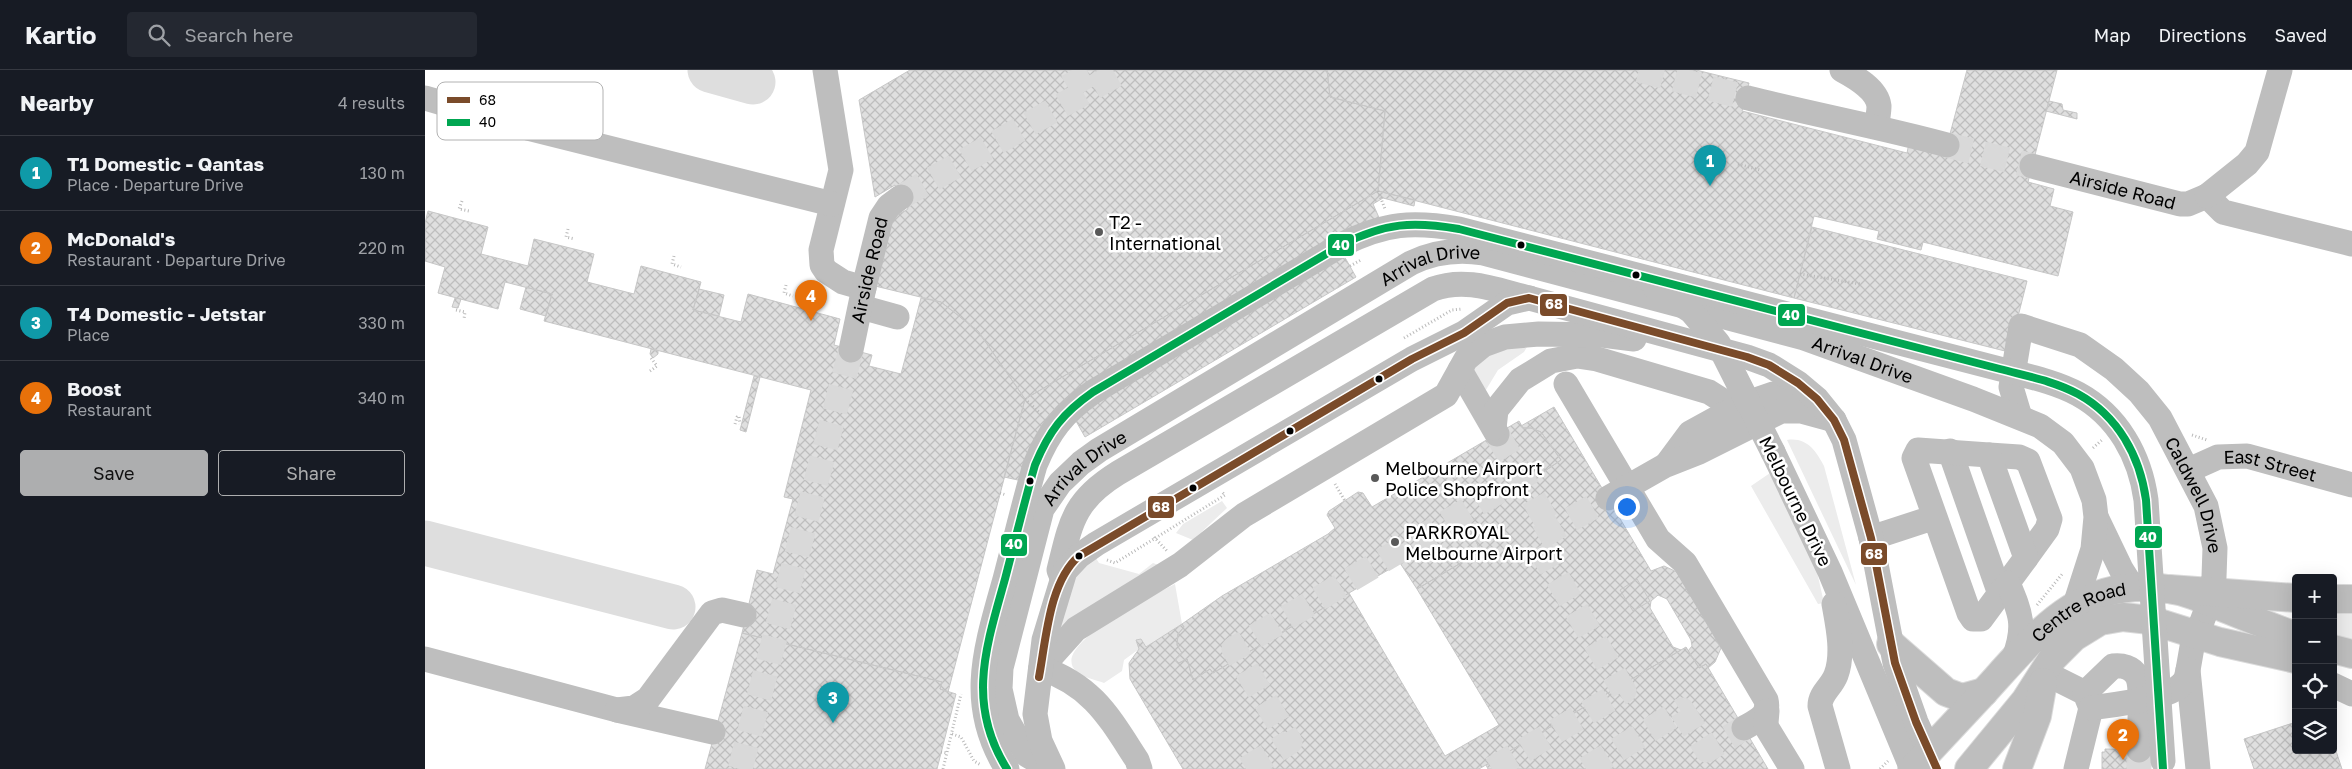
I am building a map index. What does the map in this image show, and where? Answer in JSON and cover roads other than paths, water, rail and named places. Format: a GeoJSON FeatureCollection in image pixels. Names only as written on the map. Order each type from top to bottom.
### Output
{"type":"FeatureCollection","features":[{"type":"Feature","properties":{"kind":"main road","name":"Centre Road"},"geometry":{"type":"LineString","coordinates":[[1922,764],[2014,658],[2056,618],[2075,604],[2101,592],[2133,588],[2169,589],[2210,600],[2292,598]]}},
{"type":"Feature","properties":{"kind":"main road"},"geometry":{"type":"LineString","coordinates":[[2337,599],[2352,599]]}},
{"type":"Feature","properties":{"kind":"main road"},"geometry":{"type":"LineString","coordinates":[[2210,600],[2292,634]]}},
{"type":"Feature","properties":{"kind":"main road","name":"Arrival Drive"},"geometry":{"type":"LineString","coordinates":[[2049,666],[2075,604]]}},
{"type":"Feature","properties":{"kind":"main road","name":"Centre Road"},"geometry":{"type":"LineString","coordinates":[[1969,769],[2007,724],[2049,666],[2084,630],[2110,619],[2135,617],[2150,620],[2209,638],[2292,658]]}},
{"type":"Feature","properties":{"kind":"main road"},"geometry":{"type":"LineString","coordinates":[[1891,644],[1947,692],[1963,698],[1984,692]]}},
{"type":"Feature","properties":{"kind":"main road"},"geometry":{"type":"LineString","coordinates":[[2337,650],[2352,654]]}},
{"type":"Feature","properties":{"kind":"main road"},"geometry":{"type":"LineString","coordinates":[[2017,769],[2037,716],[2049,666]]}},
{"type":"Feature","properties":{"kind":"main road"},"geometry":{"type":"LineString","coordinates":[[2337,669],[2352,672]]}},
{"type":"Feature","properties":{"kind":"street"},"geometry":{"type":"LineString","coordinates":[[825,70],[841,170],[821,250],[822,265],[825,271],[862,297],[897,317]]}},
{"type":"Feature","properties":{"kind":"street"},"geometry":{"type":"LineString","coordinates":[[1842,70],[1860,80],[1872,93],[1879,105],[1877,127]]}},
{"type":"Feature","properties":{"kind":"street","name":"Airside Road"},"geometry":{"type":"LineString","coordinates":[[2032,166],[2181,204],[2188,204],[2207,196],[2247,164],[2257,152],[2280,70]]}},
{"type":"Feature","properties":{"kind":"street"},"geometry":{"type":"LineString","coordinates":[[1749,98],[1947,145]]}},
{"type":"Feature","properties":{"kind":"street"},"geometry":{"type":"LineString","coordinates":[[577,140],[832,204]]}},
{"type":"Feature","properties":{"kind":"street"},"geometry":{"type":"LineString","coordinates":[[2207,196],[2223,212],[2352,244]]}},
{"type":"Feature","properties":{"kind":"street","name":"Airside Road"},"geometry":{"type":"LineString","coordinates":[[851,350],[862,297],[884,212],[901,197]]}},
{"type":"Feature","properties":{"kind":"street"},"geometry":{"type":"LineString","coordinates":[[1021,764],[998,754],[990,734],[984,708],[983,671],[987,647],[1035,465],[1051,431],[1068,411],[1084,398],[1343,244],[1386,228],[1412,223],[1459,229],[2052,383],[2078,394],[2103,413],[2128,443],[2139,466],[2145,487],[2163,766]]}},
{"type":"Feature","properties":{"kind":"street","name":"Arrival Drive"},"geometry":{"type":"LineString","coordinates":[[1052,769],[1021,764],[1007,720],[1000,688],[1005,648],[1036,525],[1049,496],[1081,463],[1099,450],[1421,258],[1456,250],[1483,253],[1804,338],[1973,398],[2051,432],[2063,443],[2082,468],[2091,488],[2096,517],[2093,549],[2075,604]]}},
{"type":"Feature","properties":{"kind":"street","name":"Melbourne Drive"},"geometry":{"type":"LineString","coordinates":[[1628,273],[1680,303],[1708,330],[1729,361],[1922,764]]}},
{"type":"Feature","properties":{"kind":"street","name":"Arrival Drive"},"geometry":{"type":"LineString","coordinates":[[1061,578],[1059,570],[1076,512],[1088,495],[1118,473],[1433,289],[1453,283],[1465,283],[1529,298],[1747,357],[1769,365],[1798,383],[1811,394],[1834,420]]}},
{"type":"Feature","properties":{"kind":"street","name":"Arrival Drive"},"geometry":{"type":"LineString","coordinates":[[1052,769],[1041,746],[1035,721],[1035,700],[1044,640],[1061,578],[1072,562],[1096,544],[1412,359],[1464,333],[1507,303],[1529,298]]}},
{"type":"Feature","properties":{"kind":"street","name":"Caldwell Drive"},"geometry":{"type":"LineString","coordinates":[[2011,386],[2021,326],[2080,345],[2114,369],[2139,392],[2160,418],[2189,470],[2206,506],[2213,536],[2215,561],[2210,600],[2209,638],[2193,714]]}},
{"type":"Feature","properties":{"kind":"street","name":"Arrival Drive"},"geometry":{"type":"LineString","coordinates":[[1041,668],[1076,629],[1180,564],[1244,515],[1443,396],[1451,388],[1469,356],[1479,347],[1494,339],[1512,336],[1573,334],[1633,339],[1678,338]]}},
{"type":"Feature","properties":{"kind":"street"},"geometry":{"type":"LineString","coordinates":[[1460,370],[1496,431],[1496,410],[1520,380],[1551,361],[1571,357],[1597,359],[1709,392],[1731,406],[1737,407]]}},
{"type":"Feature","properties":{"kind":"street"},"geometry":{"type":"LineString","coordinates":[[1566,384],[1617,493],[1658,539],[1685,563],[1766,700],[1765,723],[1792,769]]}},
{"type":"Feature","properties":{"kind":"street"},"geometry":{"type":"LineString","coordinates":[[1973,398],[1993,396],[2011,386],[2020,417]]}},
{"type":"Feature","properties":{"kind":"street"},"geometry":{"type":"LineString","coordinates":[[1666,465],[1690,434],[1737,407],[1766,396],[1781,394],[1794,398],[1834,420],[1846,447],[1871,538],[1895,663],[1916,722],[1922,764]]}},
{"type":"Feature","properties":{"kind":"street"},"geometry":{"type":"LineString","coordinates":[[1617,493],[1666,465],[1699,452],[1781,411],[1801,411],[1834,420]]}},
{"type":"Feature","properties":{"kind":"street"},"geometry":{"type":"LineString","coordinates":[[1922,449],[1989,455],[2019,457],[2028,461],[2050,519],[2049,525],[2026,558],[1981,619],[1976,620],[1971,616],[1914,455],[1915,452],[1922,449]]}},
{"type":"Feature","properties":{"kind":"street"},"geometry":{"type":"LineString","coordinates":[[1950,451],[2004,588],[2022,621],[2022,633],[2014,658]]}},
{"type":"Feature","properties":{"kind":"street"},"geometry":{"type":"LineString","coordinates":[[1989,455],[2026,558]]}},
{"type":"Feature","properties":{"kind":"street","name":"East Street"},"geometry":{"type":"LineString","coordinates":[[2189,470],[2218,457],[2247,456],[2352,485]]}},
{"type":"Feature","properties":{"kind":"street"},"geometry":{"type":"LineString","coordinates":[[1871,538],[1935,517]]}},
{"type":"Feature","properties":{"kind":"street","name":"Arrival Drive"},"geometry":{"type":"LineString","coordinates":[[2096,517],[2121,569],[2133,588]]}},
{"type":"Feature","properties":{"kind":"street"},"geometry":{"type":"LineString","coordinates":[[1830,572],[1839,651],[1836,675],[1821,696],[1819,706],[1838,769]]}},
{"type":"Feature","properties":{"kind":"street"},"geometry":{"type":"LineString","coordinates":[[617,710],[634,708],[648,698],[712,613],[721,610],[744,615]]}},
{"type":"Feature","properties":{"kind":"street"},"geometry":{"type":"LineString","coordinates":[[2209,638],[2292,669]]}},
{"type":"Feature","properties":{"kind":"street","name":"Caldwell Drive"},"geometry":{"type":"LineString","coordinates":[[2198,769],[2189,670],[2209,638]]}},
{"type":"Feature","properties":{"kind":"street"},"geometry":{"type":"LineString","coordinates":[[425,659],[617,710],[713,732]]}},
{"type":"Feature","properties":{"kind":"street"},"geometry":{"type":"LineString","coordinates":[[2076,769],[2088,700],[2109,668],[2119,665],[2131,669],[2136,674],[2140,685],[2139,750]]}},
{"type":"Feature","properties":{"kind":"street"},"geometry":{"type":"LineString","coordinates":[[2049,666],[2088,700],[2140,701],[2179,687],[2185,680],[2189,670]]}},
{"type":"Feature","properties":{"kind":"street"},"geometry":{"type":"LineString","coordinates":[[1041,668],[1057,674],[1100,705],[1137,760],[1140,769]]}},
{"type":"Feature","properties":{"kind":"street"},"geometry":{"type":"LineString","coordinates":[[2337,687],[2352,694]]}},
{"type":"Feature","properties":{"kind":"street"},"geometry":{"type":"LineString","coordinates":[[1744,728],[1760,719],[1767,711]]}},
{"type":"Feature","properties":{"kind":"street"},"geometry":{"type":"LineString","coordinates":[[989,769],[1005,742],[1007,720]]}},
{"type":"Feature","properties":{"kind":"tunnel"},"geometry":{"type":"LineString","coordinates":[[1072,70],[1085,92]]}},
{"type":"Feature","properties":{"kind":"tunnel"},"geometry":{"type":"LineString","coordinates":[[901,197],[1124,70]]}},
{"type":"Feature","properties":{"kind":"tunnel"},"geometry":{"type":"LineString","coordinates":[[1639,70],[1748,98]]}},
{"type":"Feature","properties":{"kind":"tunnel"},"geometry":{"type":"LineString","coordinates":[[1947,145],[2032,166]]}},
{"type":"Feature","properties":{"kind":"tunnel"},"geometry":{"type":"LineString","coordinates":[[740,769],[851,350]]}},
{"type":"Feature","properties":{"kind":"tunnel"},"geometry":{"type":"LineString","coordinates":[[1497,434],[1552,531]]}},
{"type":"Feature","properties":{"kind":"tunnel"},"geometry":{"type":"LineString","coordinates":[[1246,769],[1290,742],[1234,649],[1521,478]]}},
{"type":"Feature","properties":{"kind":"tunnel"},"geometry":{"type":"LineString","coordinates":[[1492,769],[1624,691],[1535,540],[1608,498]]}},
{"type":"Feature","properties":{"kind":"tunnel"},"geometry":{"type":"LineString","coordinates":[[1586,769],[1682,710],[1707,750],[1744,728]]}},
{"type":"Feature","properties":{"kind":"tunnel"},"geometry":{"type":"LineString","coordinates":[[2139,750],[2139,769]]}},
{"type":"Feature","properties":{"kind":"place","name":"T1 Domestic - Qantas"},"geometry":{"type":"Point","coordinates":[1710,186]}},
{"type":"Feature","properties":{"kind":"place","name":"T2 - International"},"geometry":{"type":"Point","coordinates":[1099,232]}},
{"type":"Feature","properties":{"kind":"place","name":"Boost"},"geometry":{"type":"Point","coordinates":[811,321]}},
{"type":"Feature","properties":{"kind":"place","name":"Melbourne Airport Police Shopfront"},"geometry":{"type":"Point","coordinates":[1375,478]}},
{"type":"Feature","properties":{"kind":"place","name":"PARKROYAL Melbourne Airport"},"geometry":{"type":"Point","coordinates":[1395,542]}},
{"type":"Feature","properties":{"kind":"place","name":"T4 Domestic - Jetstar"},"geometry":{"type":"Point","coordinates":[833,723]}},
{"type":"Feature","properties":{"kind":"place","name":"McDonald's"},"geometry":{"type":"Point","coordinates":[2123,760]}}]}
